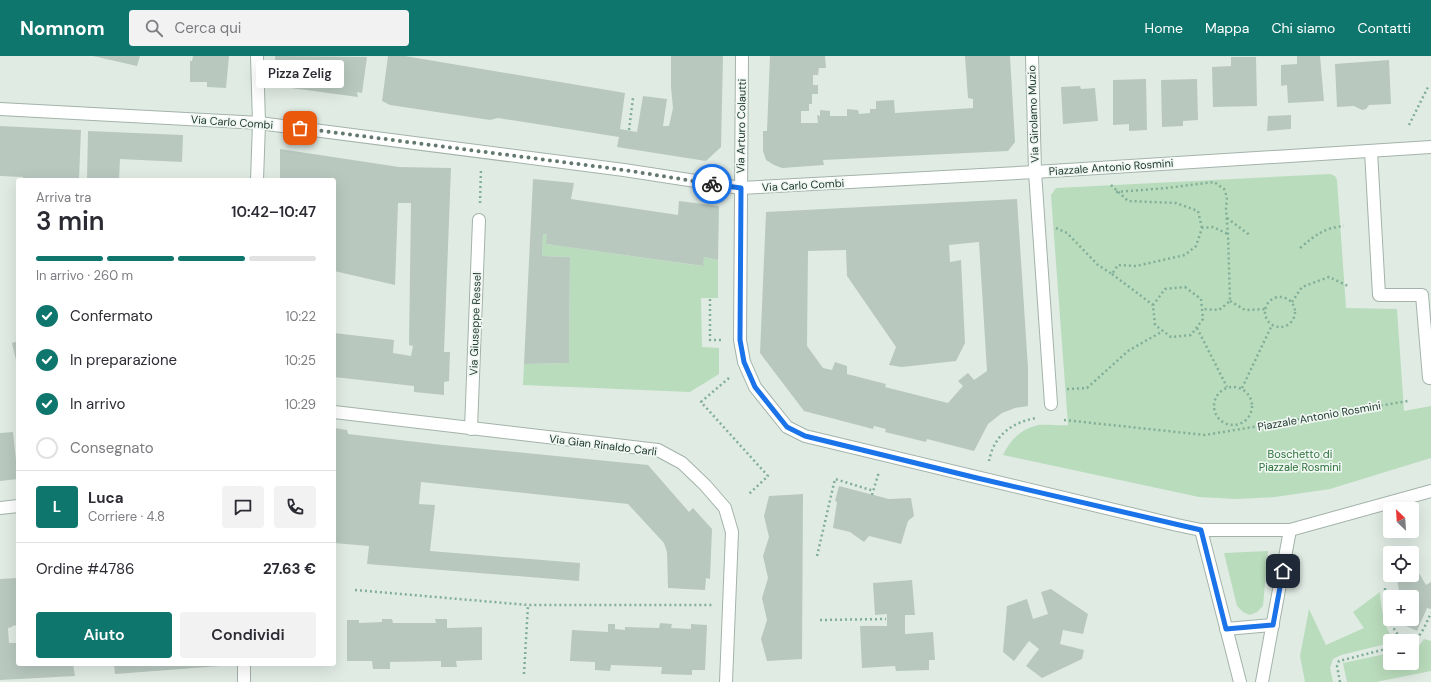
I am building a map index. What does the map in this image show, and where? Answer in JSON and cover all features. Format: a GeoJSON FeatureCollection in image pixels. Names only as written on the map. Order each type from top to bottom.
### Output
{"type":"FeatureCollection","features":[{"type":"Feature","properties":{"kind":"street"},"geometry":{"type":"LineString","coordinates":[[257,56],[259,123],[257,178]]}},
{"type":"Feature","properties":{"kind":"street","name":"Via Arturo Colautti"},"geometry":{"type":"LineString","coordinates":[[742,56],[740,340],[744,362],[755,387],[787,427],[805,436],[983,480],[1201,530],[1290,530],[1431,491]]}},
{"type":"Feature","properties":{"kind":"street","name":"Via Girolamo Muzio"},"geometry":{"type":"LineString","coordinates":[[1032,56],[1035,172]]}},
{"type":"Feature","properties":{"kind":"street","name":"Via Carlo Combi"},"geometry":{"type":"LineString","coordinates":[[0,109],[259,123],[624,170],[741,188],[1035,172]]}},
{"type":"Feature","properties":{"kind":"street","name":"Piazzale Antonio Rosmini"},"geometry":{"type":"LineString","coordinates":[[1051,404],[1035,172],[1431,147]]}},
{"type":"Feature","properties":{"kind":"street"},"geometry":{"type":"LineString","coordinates":[[1371,151],[1379,295],[1422,295],[1429,378]]}},
{"type":"Feature","properties":{"kind":"street","name":"Via Giuseppe Ressel"},"geometry":{"type":"LineString","coordinates":[[471,429],[479,220]]}},
{"type":"Feature","properties":{"kind":"street","name":"Via Gian Rinaldo Carli"},"geometry":{"type":"LineString","coordinates":[[336,412],[658,450],[682,463],[705,485],[725,508],[732,532],[726,682]]}},
{"type":"Feature","properties":{"kind":"street"},"geometry":{"type":"LineString","coordinates":[[0,508],[16,506]]}},
{"type":"Feature","properties":{"kind":"street"},"geometry":{"type":"LineString","coordinates":[[1201,530],[1240,682]]}},
{"type":"Feature","properties":{"kind":"street"},"geometry":{"type":"LineString","coordinates":[[1262,682],[1290,530]]}},
{"type":"Feature","properties":{"kind":"street"},"geometry":{"type":"LineString","coordinates":[[1226,629],[1273,625]]}},
{"type":"Feature","properties":{"kind":"street"},"geometry":{"type":"LineString","coordinates":[[244,666],[244,682]]}},
{"type":"Feature","properties":{"kind":"path"},"geometry":{"type":"LineString","coordinates":[[1409,125],[1429,85]]}},
{"type":"Feature","properties":{"kind":"path"},"geometry":{"type":"LineString","coordinates":[[629,130],[633,98]]}},
{"type":"Feature","properties":{"kind":"path"},"geometry":{"type":"LineString","coordinates":[[480,205],[481,168]]}},
{"type":"Feature","properties":{"kind":"path"},"geometry":{"type":"LineString","coordinates":[[1116,192],[1214,182],[1224,189],[1227,197],[1230,301]]}},
{"type":"Feature","properties":{"kind":"path","name":"Piazzale Antonio Rosmini"},"geometry":{"type":"LineString","coordinates":[[1109,183],[1116,192],[1128,201],[1176,203],[1198,211],[1202,228]]}},
{"type":"Feature","properties":{"kind":"path"},"geometry":{"type":"LineString","coordinates":[[1227,218],[1251,236]]}},
{"type":"Feature","properties":{"kind":"path"},"geometry":{"type":"LineString","coordinates":[[1050,226],[1067,233],[1098,265],[1153,305]]}},
{"type":"Feature","properties":{"kind":"path"},"geometry":{"type":"LineString","coordinates":[[1300,248],[1316,235],[1331,227],[1344,226]]}},
{"type":"Feature","properties":{"kind":"path"},"geometry":{"type":"LineString","coordinates":[[1112,274],[1118,265],[1136,266],[1186,255],[1196,246],[1202,228],[1213,227],[1228,235]]}},
{"type":"Feature","properties":{"kind":"path"},"geometry":{"type":"LineString","coordinates":[[1292,302],[1302,287],[1329,277],[1348,286]]}},
{"type":"Feature","properties":{"kind":"path"},"geometry":{"type":"LineString","coordinates":[[1185,287],[1201,299],[1203,319],[1191,335],[1171,338],[1155,325],[1153,305],[1165,289],[1185,287]]}},
{"type":"Feature","properties":{"kind":"path"},"geometry":{"type":"LineString","coordinates":[[1277,296],[1289,298],[1296,308],[1294,320],[1284,327],[1272,325],[1265,315],[1266,309],[1267,303],[1277,296]]}},
{"type":"Feature","properties":{"kind":"path"},"geometry":{"type":"LineString","coordinates":[[710,298],[710,340],[727,340]]}},
{"type":"Feature","properties":{"kind":"path"},"geometry":{"type":"LineString","coordinates":[[1230,301],[1245,310],[1266,309]]}},
{"type":"Feature","properties":{"kind":"path"},"geometry":{"type":"LineString","coordinates":[[1202,309],[1219,310],[1230,301]]}},
{"type":"Feature","properties":{"kind":"path"},"geometry":{"type":"LineString","coordinates":[[1232,431],[1232,426],[1220,420],[1216,415],[1214,402],[1221,390],[1227,387],[1242,388],[1272,325]]}},
{"type":"Feature","properties":{"kind":"path"},"geometry":{"type":"LineString","coordinates":[[1197,328],[1227,387]]}},
{"type":"Feature","properties":{"kind":"path"},"geometry":{"type":"LineString","coordinates":[[1062,389],[1087,388],[1128,350],[1162,331]]}},
{"type":"Feature","properties":{"kind":"path"},"geometry":{"type":"LineString","coordinates":[[729,378],[702,402],[768,476],[749,494]]}},
{"type":"Feature","properties":{"kind":"path","name":"Piazzale Antonio Rosmini"},"geometry":{"type":"LineString","coordinates":[[1232,426],[1245,422],[1252,411],[1253,404],[1251,398],[1242,388]]}},
{"type":"Feature","properties":{"kind":"path","name":"Piazzale Antonio Rosmini"},"geometry":{"type":"LineString","coordinates":[[1064,420],[1205,435],[1408,401]]}},
{"type":"Feature","properties":{"kind":"path"},"geometry":{"type":"LineString","coordinates":[[988,463],[995,444],[1007,430],[1022,421],[1036,418]]}},
{"type":"Feature","properties":{"kind":"path"},"geometry":{"type":"LineString","coordinates":[[872,495],[879,472]]}},
{"type":"Feature","properties":{"kind":"path"},"geometry":{"type":"LineString","coordinates":[[817,556],[835,479],[874,491]]}},
{"type":"Feature","properties":{"kind":"path"},"geometry":{"type":"LineString","coordinates":[[355,590],[528,605],[713,605]]}},
{"type":"Feature","properties":{"kind":"path"},"geometry":{"type":"LineString","coordinates":[[524,674],[528,605]]}},
{"type":"Feature","properties":{"kind":"path"},"geometry":{"type":"LineString","coordinates":[[1419,636],[1431,612]]}},
{"type":"Feature","properties":{"kind":"path"},"geometry":{"type":"LineString","coordinates":[[820,620],[886,619]]}},
{"type":"Feature","properties":{"kind":"path"},"geometry":{"type":"LineString","coordinates":[[1340,682],[1337,666],[1339,661],[1383,650]]}},
{"type":"Feature","properties":{"kind":"green space","name":"Boschetto di Piazzale Rosmini"},"geometry":{"type":"Polygon","coordinates":[[[1330,174],[1335,176],[1337,180],[1346,308],[1397,309],[1404,411],[1431,406],[1431,458],[1330,489],[1275,497],[1236,499],[1199,497],[1003,455],[1009,444],[1027,429],[1039,425],[1068,425],[1051,195],[1056,188],[1330,174]]]}},
{"type":"Feature","properties":{"kind":"green space"},"geometry":{"type":"Polygon","coordinates":[[[543,234],[547,235],[547,244],[702,266],[704,257],[718,260],[718,298],[701,298],[702,347],[719,348],[719,374],[690,392],[523,385],[524,364],[569,363],[570,257],[542,256],[543,234]]]}},
{"type":"Feature","properties":{"kind":"green space"},"geometry":{"type":"Polygon","coordinates":[[[1268,551],[1263,606],[1257,612],[1250,615],[1243,612],[1237,606],[1224,553],[1268,551]]]}},
{"type":"Feature","properties":{"kind":"green space"},"geometry":{"type":"Polygon","coordinates":[[[1380,592],[1383,626],[1387,626],[1390,634],[1383,634],[1383,645],[1341,655],[1333,659],[1330,668],[1333,682],[1305,682],[1300,656],[1309,609],[1326,645],[1364,628],[1353,612],[1380,592]]]}},
{"type":"Feature","properties":{"kind":"green space"},"geometry":{"type":"Polygon","coordinates":[[[1424,639],[1431,641],[1431,671],[1376,682],[1347,682],[1343,663],[1383,654],[1383,670],[1419,670],[1419,646],[1424,639]]]}},
{"type":"Feature","properties":{"kind":"building"},"geometry":{"type":"Polygon","coordinates":[[[93,56],[140,56],[137,66],[93,56]]]}},
{"type":"Feature","properties":{"kind":"building"},"geometry":{"type":"Polygon","coordinates":[[[193,56],[229,56],[226,88],[207,87],[207,82],[190,82],[190,61],[192,61],[193,56]]]}},
{"type":"Feature","properties":{"kind":"building"},"geometry":{"type":"Polygon","coordinates":[[[275,56],[367,57],[362,93],[357,92],[358,97],[276,86],[275,56]]]}},
{"type":"Feature","properties":{"kind":"building"},"geometry":{"type":"Polygon","coordinates":[[[388,56],[405,56],[625,93],[620,129],[637,132],[643,96],[667,99],[663,126],[669,126],[673,108],[671,56],[723,56],[721,147],[706,161],[617,147],[619,137],[498,118],[490,120],[390,105],[382,101],[388,56]]]}},
{"type":"Feature","properties":{"kind":"building"},"geometry":{"type":"Polygon","coordinates":[[[770,56],[825,56],[826,68],[819,68],[818,75],[813,75],[813,85],[818,85],[818,94],[812,94],[812,104],[809,104],[809,111],[801,111],[801,123],[818,123],[817,115],[820,116],[820,110],[830,111],[830,116],[847,116],[847,109],[858,110],[859,114],[870,113],[870,109],[876,109],[876,101],[894,100],[895,113],[973,108],[973,99],[968,98],[965,56],[1010,56],[1015,142],[1008,151],[823,160],[824,165],[782,168],[766,160],[763,151],[763,131],[767,131],[770,56]]]}},
{"type":"Feature","properties":{"kind":"building"},"geometry":{"type":"Polygon","coordinates":[[[1297,56],[1320,56],[1324,101],[1288,103],[1287,85],[1281,86],[1281,65],[1297,64],[1297,56]]]}},
{"type":"Feature","properties":{"kind":"building"},"geometry":{"type":"Polygon","coordinates":[[[1231,57],[1256,57],[1257,106],[1213,107],[1212,67],[1231,66],[1231,57]]]}},
{"type":"Feature","properties":{"kind":"building"},"geometry":{"type":"Polygon","coordinates":[[[1389,60],[1391,104],[1369,105],[1366,109],[1362,110],[1354,106],[1337,107],[1335,64],[1389,60]]]}},
{"type":"Feature","properties":{"kind":"building"},"geometry":{"type":"Polygon","coordinates":[[[1146,79],[1147,130],[1129,131],[1129,124],[1113,125],[1113,80],[1146,79]]]}},
{"type":"Feature","properties":{"kind":"building"},"geometry":{"type":"Polygon","coordinates":[[[1197,79],[1198,120],[1183,121],[1183,126],[1162,127],[1161,80],[1197,79]]]}},
{"type":"Feature","properties":{"kind":"building"},"geometry":{"type":"Polygon","coordinates":[[[1080,86],[1081,89],[1095,88],[1098,121],[1063,124],[1061,87],[1080,86]]]}},
{"type":"Feature","properties":{"kind":"building"},"geometry":{"type":"Polygon","coordinates":[[[1291,115],[1291,129],[1267,131],[1268,116],[1291,115]]]}},
{"type":"Feature","properties":{"kind":"building"},"geometry":{"type":"Polygon","coordinates":[[[0,126],[81,130],[79,178],[23,178],[0,176],[0,126]]]}},
{"type":"Feature","properties":{"kind":"building"},"geometry":{"type":"Polygon","coordinates":[[[88,131],[183,135],[182,162],[120,159],[119,178],[87,178],[88,131]]]}},
{"type":"Feature","properties":{"kind":"building"},"geometry":{"type":"Polygon","coordinates":[[[280,149],[399,167],[451,168],[444,352],[450,352],[449,381],[444,382],[444,395],[414,392],[414,386],[336,377],[336,333],[394,340],[393,353],[411,356],[413,346],[409,345],[411,203],[398,203],[395,285],[336,271],[336,178],[280,178],[280,149]]]}},
{"type":"Feature","properties":{"kind":"building"},"geometry":{"type":"Polygon","coordinates":[[[533,179],[574,183],[571,199],[678,215],[679,201],[719,206],[718,260],[704,257],[703,266],[546,244],[547,235],[543,234],[542,256],[570,257],[569,363],[524,364],[533,179]]]}},
{"type":"Feature","properties":{"kind":"building"},"geometry":{"type":"Polygon","coordinates":[[[1017,199],[1028,368],[1028,406],[1015,408],[1002,413],[988,424],[974,451],[927,439],[926,442],[885,432],[886,429],[874,426],[873,429],[804,411],[760,353],[766,212],[1017,199]],[[979,242],[949,245],[950,262],[961,260],[965,343],[956,361],[902,367],[889,365],[896,347],[847,276],[846,250],[808,251],[807,346],[823,368],[832,370],[835,362],[847,366],[847,374],[886,384],[885,387],[948,403],[963,386],[958,381],[968,373],[974,380],[987,371],[979,242]]]}},
{"type":"Feature","properties":{"kind":"building"},"geometry":{"type":"Polygon","coordinates":[[[16,342],[16,361],[12,343],[16,342]]]}},
{"type":"Feature","properties":{"kind":"building"},"geometry":{"type":"Polygon","coordinates":[[[336,428],[347,430],[348,434],[648,465],[689,512],[693,508],[712,529],[710,579],[706,578],[705,590],[668,588],[667,552],[664,543],[628,504],[421,482],[419,504],[435,505],[430,551],[580,563],[579,581],[367,564],[369,546],[336,543],[336,428]]]}},
{"type":"Feature","properties":{"kind":"building"},"geometry":{"type":"Polygon","coordinates":[[[13,432],[16,460],[16,479],[0,481],[0,433],[13,432]]]}},
{"type":"Feature","properties":{"kind":"building"},"geometry":{"type":"Polygon","coordinates":[[[839,486],[889,499],[911,498],[914,516],[908,521],[901,544],[869,536],[864,542],[850,532],[833,528],[837,502],[835,501],[839,486]]]}},
{"type":"Feature","properties":{"kind":"building"},"geometry":{"type":"Polygon","coordinates":[[[803,494],[802,659],[767,661],[761,639],[767,620],[762,598],[768,578],[763,556],[769,537],[764,516],[769,496],[803,494]]]}},
{"type":"Feature","properties":{"kind":"building"},"geometry":{"type":"Polygon","coordinates":[[[1419,573],[1426,585],[1431,582],[1431,609],[1427,608],[1417,631],[1406,626],[1419,626],[1419,590],[1399,590],[1398,582],[1419,582],[1419,573]]]}},
{"type":"Feature","properties":{"kind":"building"},"geometry":{"type":"Polygon","coordinates":[[[16,578],[16,625],[8,628],[9,643],[16,643],[16,666],[73,666],[75,676],[0,680],[0,579],[16,578]]]}},
{"type":"Feature","properties":{"kind":"building"},"geometry":{"type":"Polygon","coordinates":[[[912,580],[915,615],[905,615],[905,634],[933,632],[935,660],[929,660],[929,670],[896,671],[895,666],[862,668],[860,626],[887,626],[887,614],[875,615],[873,583],[912,580]]]}},
{"type":"Feature","properties":{"kind":"building"},"geometry":{"type":"Polygon","coordinates":[[[1051,589],[1088,614],[1083,634],[1063,630],[1060,644],[1084,650],[1082,659],[1042,678],[1026,666],[1039,649],[1029,641],[1014,661],[1003,652],[1007,606],[1027,599],[1033,619],[1048,614],[1041,592],[1051,589]]]}},
{"type":"Feature","properties":{"kind":"building"},"geometry":{"type":"Polygon","coordinates":[[[382,619],[392,619],[393,623],[436,623],[435,619],[447,619],[447,628],[482,627],[482,660],[456,661],[457,667],[441,667],[441,661],[390,662],[390,669],[373,669],[372,661],[347,661],[347,620],[359,620],[359,623],[382,622],[382,619]]]}},
{"type":"Feature","properties":{"kind":"building"},"geometry":{"type":"Polygon","coordinates":[[[660,623],[672,624],[671,628],[691,629],[691,624],[707,625],[705,670],[692,670],[692,675],[661,674],[662,667],[611,665],[610,671],[595,670],[595,662],[570,661],[572,630],[608,632],[608,624],[615,624],[615,629],[625,630],[625,627],[659,628],[660,623]]]}},
{"type":"Feature","properties":{"kind":"building"},"geometry":{"type":"Polygon","coordinates":[[[114,666],[221,666],[115,674],[114,666]]]}},
{"type":"Feature","properties":{"kind":"way so far"},"geometry":{"type":"LineString","coordinates":[[300,128],[624,170],[712,184]]}},
{"type":"Feature","properties":{"kind":"place","name":"Pizza Zelig"},"geometry":{"type":"Point","coordinates":[300,128]}},
{"type":"Feature","properties":{"kind":"route"},"geometry":{"type":"LineString","coordinates":[[712,184],[741,188],[740,340],[744,362],[755,387],[771,409],[787,427],[805,436],[1177,526],[1201,530],[1226,629],[1273,625],[1283,571]]}}]}
